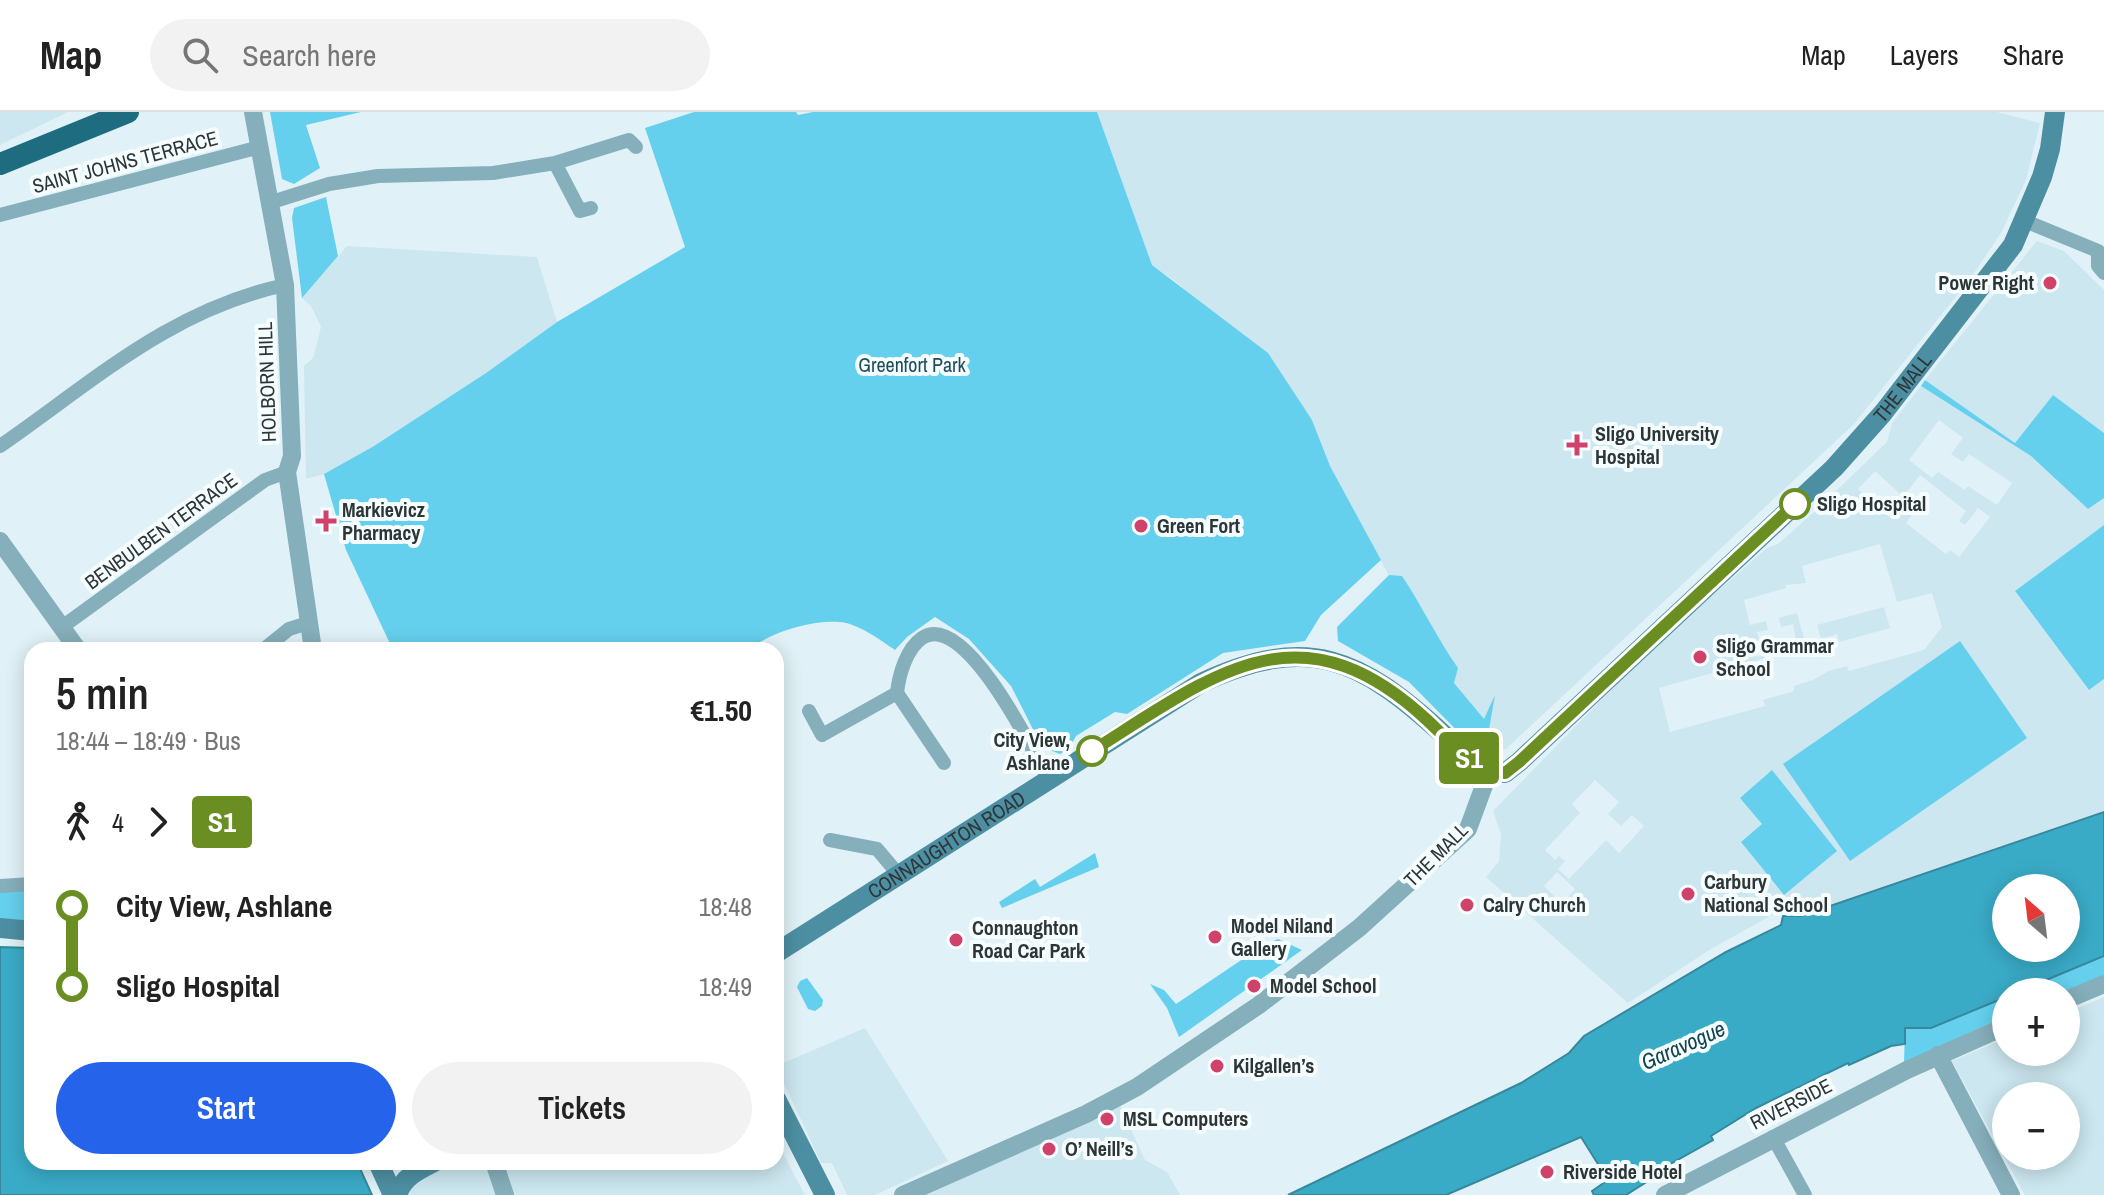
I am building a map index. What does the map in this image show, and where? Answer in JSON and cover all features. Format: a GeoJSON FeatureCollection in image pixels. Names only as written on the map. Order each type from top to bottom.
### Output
{"type":"FeatureCollection","features":[{"type":"Feature","properties":{"kind":"highway"},"geometry":{"type":"LineString","coordinates":[[0,164],[128,112]]}},
{"type":"Feature","properties":{"kind":"main road","name":"THE MALL"},"geometry":{"type":"LineString","coordinates":[[1489,772],[1505,773],[1519,762],[1851,450],[1997,268],[2025,221],[2050,149],[2055,112]]}},
{"type":"Feature","properties":{"kind":"main road","name":"CONNAUGHTON ROAD"},"geometry":{"type":"LineString","coordinates":[[784,946],[1201,683],[1233,668],[1268,658],[1298,656],[1336,662],[1372,678],[1407,701],[1489,772]]}},
{"type":"Feature","properties":{"kind":"main road"},"geometry":{"type":"LineString","coordinates":[[0,928],[24,930]]}},
{"type":"Feature","properties":{"kind":"main road"},"geometry":{"type":"LineString","coordinates":[[784,1115],[825,1195]]}},
{"type":"Feature","properties":{"kind":"main road"},"geometry":{"type":"LineString","coordinates":[[384,1170],[395,1195]]}},
{"type":"Feature","properties":{"kind":"main road"},"geometry":{"type":"LineString","coordinates":[[393,1170],[411,1174]]}},
{"type":"Feature","properties":{"kind":"main road"},"geometry":{"type":"LineString","coordinates":[[395,1195],[411,1174],[419,1170]]}},
{"type":"Feature","properties":{"kind":"street","name":"HOLBORN HILL"},"geometry":{"type":"LineString","coordinates":[[253,112],[285,285],[292,456],[287,472],[312,642]]}},
{"type":"Feature","properties":{"kind":"street"},"geometry":{"type":"LineString","coordinates":[[272,202],[329,184],[378,176],[493,173],[555,163],[629,140],[636,147]]}},
{"type":"Feature","properties":{"kind":"street","name":"SAINT JOHNS TERRACE"},"geometry":{"type":"LineString","coordinates":[[0,215],[260,147]]}},
{"type":"Feature","properties":{"kind":"street"},"geometry":{"type":"LineString","coordinates":[[555,163],[580,211],[591,208]]}},
{"type":"Feature","properties":{"kind":"street"},"geometry":{"type":"LineString","coordinates":[[2025,221],[2101,251],[2098,266],[2104,273]]}},
{"type":"Feature","properties":{"kind":"street"},"geometry":{"type":"LineString","coordinates":[[0,446],[164,331],[218,306],[285,285]]}},
{"type":"Feature","properties":{"kind":"street","name":"BENBULBEN TERRACE"},"geometry":{"type":"LineString","coordinates":[[62,627],[265,480],[287,472]]}},
{"type":"Feature","properties":{"kind":"street"},"geometry":{"type":"LineString","coordinates":[[0,541],[72,642]]}},
{"type":"Feature","properties":{"kind":"street"},"geometry":{"type":"LineString","coordinates":[[273,642],[289,629],[308,623]]}},
{"type":"Feature","properties":{"kind":"street"},"geometry":{"type":"LineString","coordinates":[[809,711],[822,735],[897,693],[906,660],[915,644],[930,634],[940,634],[975,660],[1016,719],[1048,779]]}},
{"type":"Feature","properties":{"kind":"street"},"geometry":{"type":"LineString","coordinates":[[897,693],[944,763]]}},
{"type":"Feature","properties":{"kind":"street","name":"THE MALL"},"geometry":{"type":"LineString","coordinates":[[903,1195],[1086,1114],[1137,1087],[1259,1005],[1359,928],[1468,829],[1489,772]]}},
{"type":"Feature","properties":{"kind":"street"},"geometry":{"type":"LineString","coordinates":[[830,840],[877,849],[899,875]]}},
{"type":"Feature","properties":{"kind":"street"},"geometry":{"type":"LineString","coordinates":[[0,886],[24,884]]}},
{"type":"Feature","properties":{"kind":"street"},"geometry":{"type":"LineString","coordinates":[[2080,994],[2104,984]]}},
{"type":"Feature","properties":{"kind":"street","name":"RIVERSIDE"},"geometry":{"type":"LineString","coordinates":[[1665,1195],[1773,1137],[1938,1055],[1992,1032]]}},
{"type":"Feature","properties":{"kind":"street"},"geometry":{"type":"LineString","coordinates":[[1938,1055],[2011,1195]]}},
{"type":"Feature","properties":{"kind":"street"},"geometry":{"type":"LineString","coordinates":[[1773,1137],[1805,1195]]}},
{"type":"Feature","properties":{"kind":"street"},"geometry":{"type":"LineString","coordinates":[[497,1170],[505,1195]]}},
{"type":"Feature","properties":{"kind":"shaded area"},"geometry":{"type":"Polygon","coordinates":[[[0,112],[68,112],[0,145],[0,112]]]}},
{"type":"Feature","properties":{"kind":"shaded area","name":"Sligo University Hospital"},"geometry":{"type":"Polygon","coordinates":[[[1097,112],[1997,112],[2040,123],[2026,180],[2001,233],[1970,279],[1854,424],[1506,749],[1488,749],[1330,466],[1312,420],[1178,283],[1152,265],[1097,112]]]}},
{"type":"Feature","properties":{"kind":"shaded area"},"geometry":{"type":"Polygon","coordinates":[[[2037,241],[2064,251],[2104,290],[2104,433],[2053,395],[2015,443],[1925,380],[2037,241]]]}},
{"type":"Feature","properties":{"kind":"shaded area"},"geometry":{"type":"Polygon","coordinates":[[[347,246],[537,257],[557,322],[374,446],[324,474],[306,479],[304,366],[313,358],[321,327],[311,306],[302,298],[347,246]]]}},
{"type":"Feature","properties":{"kind":"shaded area","name":"Sligo Grammar School"},"geometry":{"type":"Polygon","coordinates":[[[1921,386],[2031,456],[2088,509],[2104,498],[2104,525],[2015,592],[2089,690],[2104,679],[2104,812],[1801,916],[1783,916],[1779,911],[1711,949],[1628,1003],[1486,877],[1499,861],[1501,834],[1493,811],[1649,651],[1767,548],[1778,544],[1887,442],[1892,423],[1921,386]],[[1939,420],[1909,460],[1932,478],[1938,472],[1965,490],[1968,486],[1997,505],[2012,483],[1969,454],[1963,462],[1951,454],[1963,438],[1939,420]],[[1875,471],[1858,489],[1892,519],[1908,501],[1875,471]],[[1920,475],[1906,493],[1920,504],[1906,523],[1946,554],[1950,550],[1959,557],[1990,517],[1978,508],[1965,525],[1959,521],[1966,511],[1920,475]],[[1880,544],[1802,566],[1806,583],[1786,585],[1786,588],[1744,600],[1750,625],[1766,621],[1768,630],[1757,632],[1760,643],[1753,645],[1756,657],[1779,652],[1778,645],[1796,641],[1793,624],[1781,627],[1779,618],[1797,613],[1806,646],[1814,644],[1815,648],[1785,656],[1784,653],[1659,688],[1670,732],[1765,706],[1763,700],[1794,691],[1794,686],[1829,671],[1847,666],[1849,671],[1924,650],[1942,627],[1932,593],[1897,602],[1880,544]],[[1595,780],[1572,804],[1580,813],[1545,850],[1555,860],[1559,856],[1565,861],[1558,869],[1569,879],[1606,840],[1619,853],[1644,826],[1632,815],[1621,826],[1608,814],[1619,802],[1595,780]],[[1557,872],[1544,886],[1562,904],[1575,889],[1557,872]]]}},
{"type":"Feature","properties":{"kind":"shaded area","name":"Sligo Grammar School"},"geometry":{"type":"Polygon","coordinates":[[[1884,607],[1890,628],[1839,642],[1837,634],[1821,639],[1817,625],[1884,607]]]}},
{"type":"Feature","properties":{"kind":"shaded area"},"geometry":{"type":"Polygon","coordinates":[[[2104,997],[2104,1195],[2025,1195],[2011,1170],[2080,1170],[2080,1082],[1992,1082],[1992,1134],[1952,1061],[1992,1044],[1992,1066],[2080,1066],[2080,1007],[2104,997]]]}},
{"type":"Feature","properties":{"kind":"shaded area"},"geometry":{"type":"Polygon","coordinates":[[[865,1028],[948,1161],[875,1195],[847,1195],[832,1163],[821,1163],[784,1083],[784,1063],[865,1028]]]}},
{"type":"Feature","properties":{"kind":"shaded area"},"geometry":{"type":"Polygon","coordinates":[[[1119,1103],[1145,1160],[1167,1172],[1180,1195],[917,1195],[1119,1103]]]}},
{"type":"Feature","properties":{"kind":"shaded area"},"geometry":{"type":"Polygon","coordinates":[[[784,1155],[805,1195],[511,1195],[503,1170],[784,1170],[784,1155]]]}},
{"type":"Feature","properties":{"kind":"shaded area"},"geometry":{"type":"Polygon","coordinates":[[[437,1170],[491,1170],[499,1195],[408,1195],[408,1189],[418,1179],[437,1170]]]}},
{"type":"Feature","properties":{"kind":"green space"},"geometry":{"type":"Polygon","coordinates":[[[270,112],[361,112],[306,125],[320,168],[294,184],[282,179],[270,112]]]}},
{"type":"Feature","properties":{"kind":"green space","name":"Greenfort Park"},"geometry":{"type":"Polygon","coordinates":[[[694,112],[796,112],[798,115],[813,112],[1097,112],[1152,265],[1268,353],[1312,420],[1330,466],[1381,560],[1321,615],[1305,641],[1223,653],[1127,714],[1115,712],[1076,736],[1069,749],[1060,754],[1042,747],[1011,686],[969,639],[935,617],[895,650],[854,625],[839,622],[804,625],[762,642],[389,642],[346,550],[324,474],[374,446],[486,373],[557,322],[685,247],[645,128],[694,112]]]}},
{"type":"Feature","properties":{"kind":"green space"},"geometry":{"type":"Polygon","coordinates":[[[326,197],[338,256],[302,298],[292,218],[294,208],[326,197]]]}},
{"type":"Feature","properties":{"kind":"green space"},"geometry":{"type":"Polygon","coordinates":[[[1925,380],[2015,443],[2053,395],[2104,433],[2104,498],[2088,509],[2031,456],[1921,386],[1925,380]]]}},
{"type":"Feature","properties":{"kind":"green space"},"geometry":{"type":"Polygon","coordinates":[[[2104,525],[2104,679],[2089,690],[2015,591],[2104,525]]]}},
{"type":"Feature","properties":{"kind":"green space"},"geometry":{"type":"Polygon","coordinates":[[[1389,575],[1402,576],[1458,668],[1454,683],[1484,719],[1495,695],[1484,758],[1409,682],[1338,641],[1337,627],[1389,575]]]}},
{"type":"Feature","properties":{"kind":"green space"},"geometry":{"type":"Polygon","coordinates":[[[1960,641],[2027,738],[1850,861],[1783,764],[1960,641]]]}},
{"type":"Feature","properties":{"kind":"green space"},"geometry":{"type":"Polygon","coordinates":[[[1772,770],[1837,851],[1784,895],[1741,842],[1762,824],[1740,798],[1772,770]]]}},
{"type":"Feature","properties":{"kind":"green space"},"geometry":{"type":"Polygon","coordinates":[[[1095,853],[1099,867],[1002,908],[999,902],[1035,879],[1040,887],[1095,853]]]}},
{"type":"Feature","properties":{"kind":"green space"},"geometry":{"type":"Polygon","coordinates":[[[24,889],[24,922],[0,920],[0,890],[24,889]]]}},
{"type":"Feature","properties":{"kind":"green space"},"geometry":{"type":"Polygon","coordinates":[[[1278,939],[1302,950],[1179,1037],[1167,1008],[1150,984],[1164,990],[1176,1004],[1262,946],[1278,939]]]}},
{"type":"Feature","properties":{"kind":"green space"},"geometry":{"type":"Polygon","coordinates":[[[2104,956],[2104,975],[2080,985],[2080,978],[2051,978],[2104,956]]]}},
{"type":"Feature","properties":{"kind":"green space"},"geometry":{"type":"Polygon","coordinates":[[[807,978],[823,1000],[822,1006],[815,1011],[808,1009],[797,987],[800,981],[807,978]]]}},
{"type":"Feature","properties":{"kind":"green space"},"geometry":{"type":"Polygon","coordinates":[[[1992,1003],[1992,1022],[1904,1063],[1905,1028],[1931,1028],[1992,1003]]]}},
{"type":"Feature","properties":{"kind":"water","name":"Garavogue"},"geometry":{"type":"Polygon","coordinates":[[[2104,812],[2104,956],[2051,978],[1992,978],[1992,1003],[1931,1028],[1905,1028],[1905,1044],[1891,1046],[1848,1063],[1756,1108],[1711,1136],[1713,1140],[1658,1171],[1659,1174],[1626,1195],[1594,1195],[1592,1191],[1608,1180],[1581,1137],[1446,1195],[1288,1195],[1521,1083],[1569,1053],[1584,1036],[1726,952],[1781,925],[1783,916],[1801,916],[2104,812]]]}},
{"type":"Feature","properties":{"kind":"water"},"geometry":{"type":"Polygon","coordinates":[[[0,947],[24,948],[24,1170],[361,1170],[372,1195],[0,1195],[0,947]]]}},
{"type":"Feature","properties":{"kind":"bus line","name":"S1"},"geometry":{"type":"LineString","coordinates":[[1092,751],[1201,683],[1233,668],[1268,658],[1298,656],[1336,662],[1372,678],[1407,701],[1475,763],[1489,772],[1505,773],[1795,504]]}},
{"type":"Feature","properties":{"kind":"place","name":"Power Right"},"geometry":{"type":"Point","coordinates":[2050,283]}},
{"type":"Feature","properties":{"kind":"place","name":"Sligo University Hospital"},"geometry":{"type":"Point","coordinates":[1577,445]}},
{"type":"Feature","properties":{"kind":"place","name":"Sligo Hospital"},"geometry":{"type":"Point","coordinates":[1795,504]}},
{"type":"Feature","properties":{"kind":"place","name":"Markievicz Pharmacy"},"geometry":{"type":"Point","coordinates":[326,521]}},
{"type":"Feature","properties":{"kind":"place","name":"Green Fort"},"geometry":{"type":"Point","coordinates":[1141,526]}},
{"type":"Feature","properties":{"kind":"place","name":"Sligo Grammar School"},"geometry":{"type":"Point","coordinates":[1700,657]}},
{"type":"Feature","properties":{"kind":"place","name":"City View, Ashlane"},"geometry":{"type":"Point","coordinates":[1092,751]}},
{"type":"Feature","properties":{"kind":"place","name":"Carbury National School"},"geometry":{"type":"Point","coordinates":[1688,894]}},
{"type":"Feature","properties":{"kind":"place","name":"Calry Church"},"geometry":{"type":"Point","coordinates":[1467,905]}},
{"type":"Feature","properties":{"kind":"place","name":"Model Niland Gallery"},"geometry":{"type":"Point","coordinates":[1215,937]}},
{"type":"Feature","properties":{"kind":"place","name":"Connaughton Road Car Park"},"geometry":{"type":"Point","coordinates":[956,940]}},
{"type":"Feature","properties":{"kind":"place","name":"Model School"},"geometry":{"type":"Point","coordinates":[1254,986]}},
{"type":"Feature","properties":{"kind":"place","name":"Kilgallen’s"},"geometry":{"type":"Point","coordinates":[1217,1066]}},
{"type":"Feature","properties":{"kind":"place","name":"MSL Computers"},"geometry":{"type":"Point","coordinates":[1107,1119]}},
{"type":"Feature","properties":{"kind":"place","name":"O’ Neill’s"},"geometry":{"type":"Point","coordinates":[1049,1149]}},
{"type":"Feature","properties":{"kind":"place","name":"Riverside Hotel"},"geometry":{"type":"Point","coordinates":[1547,1172]}}]}
